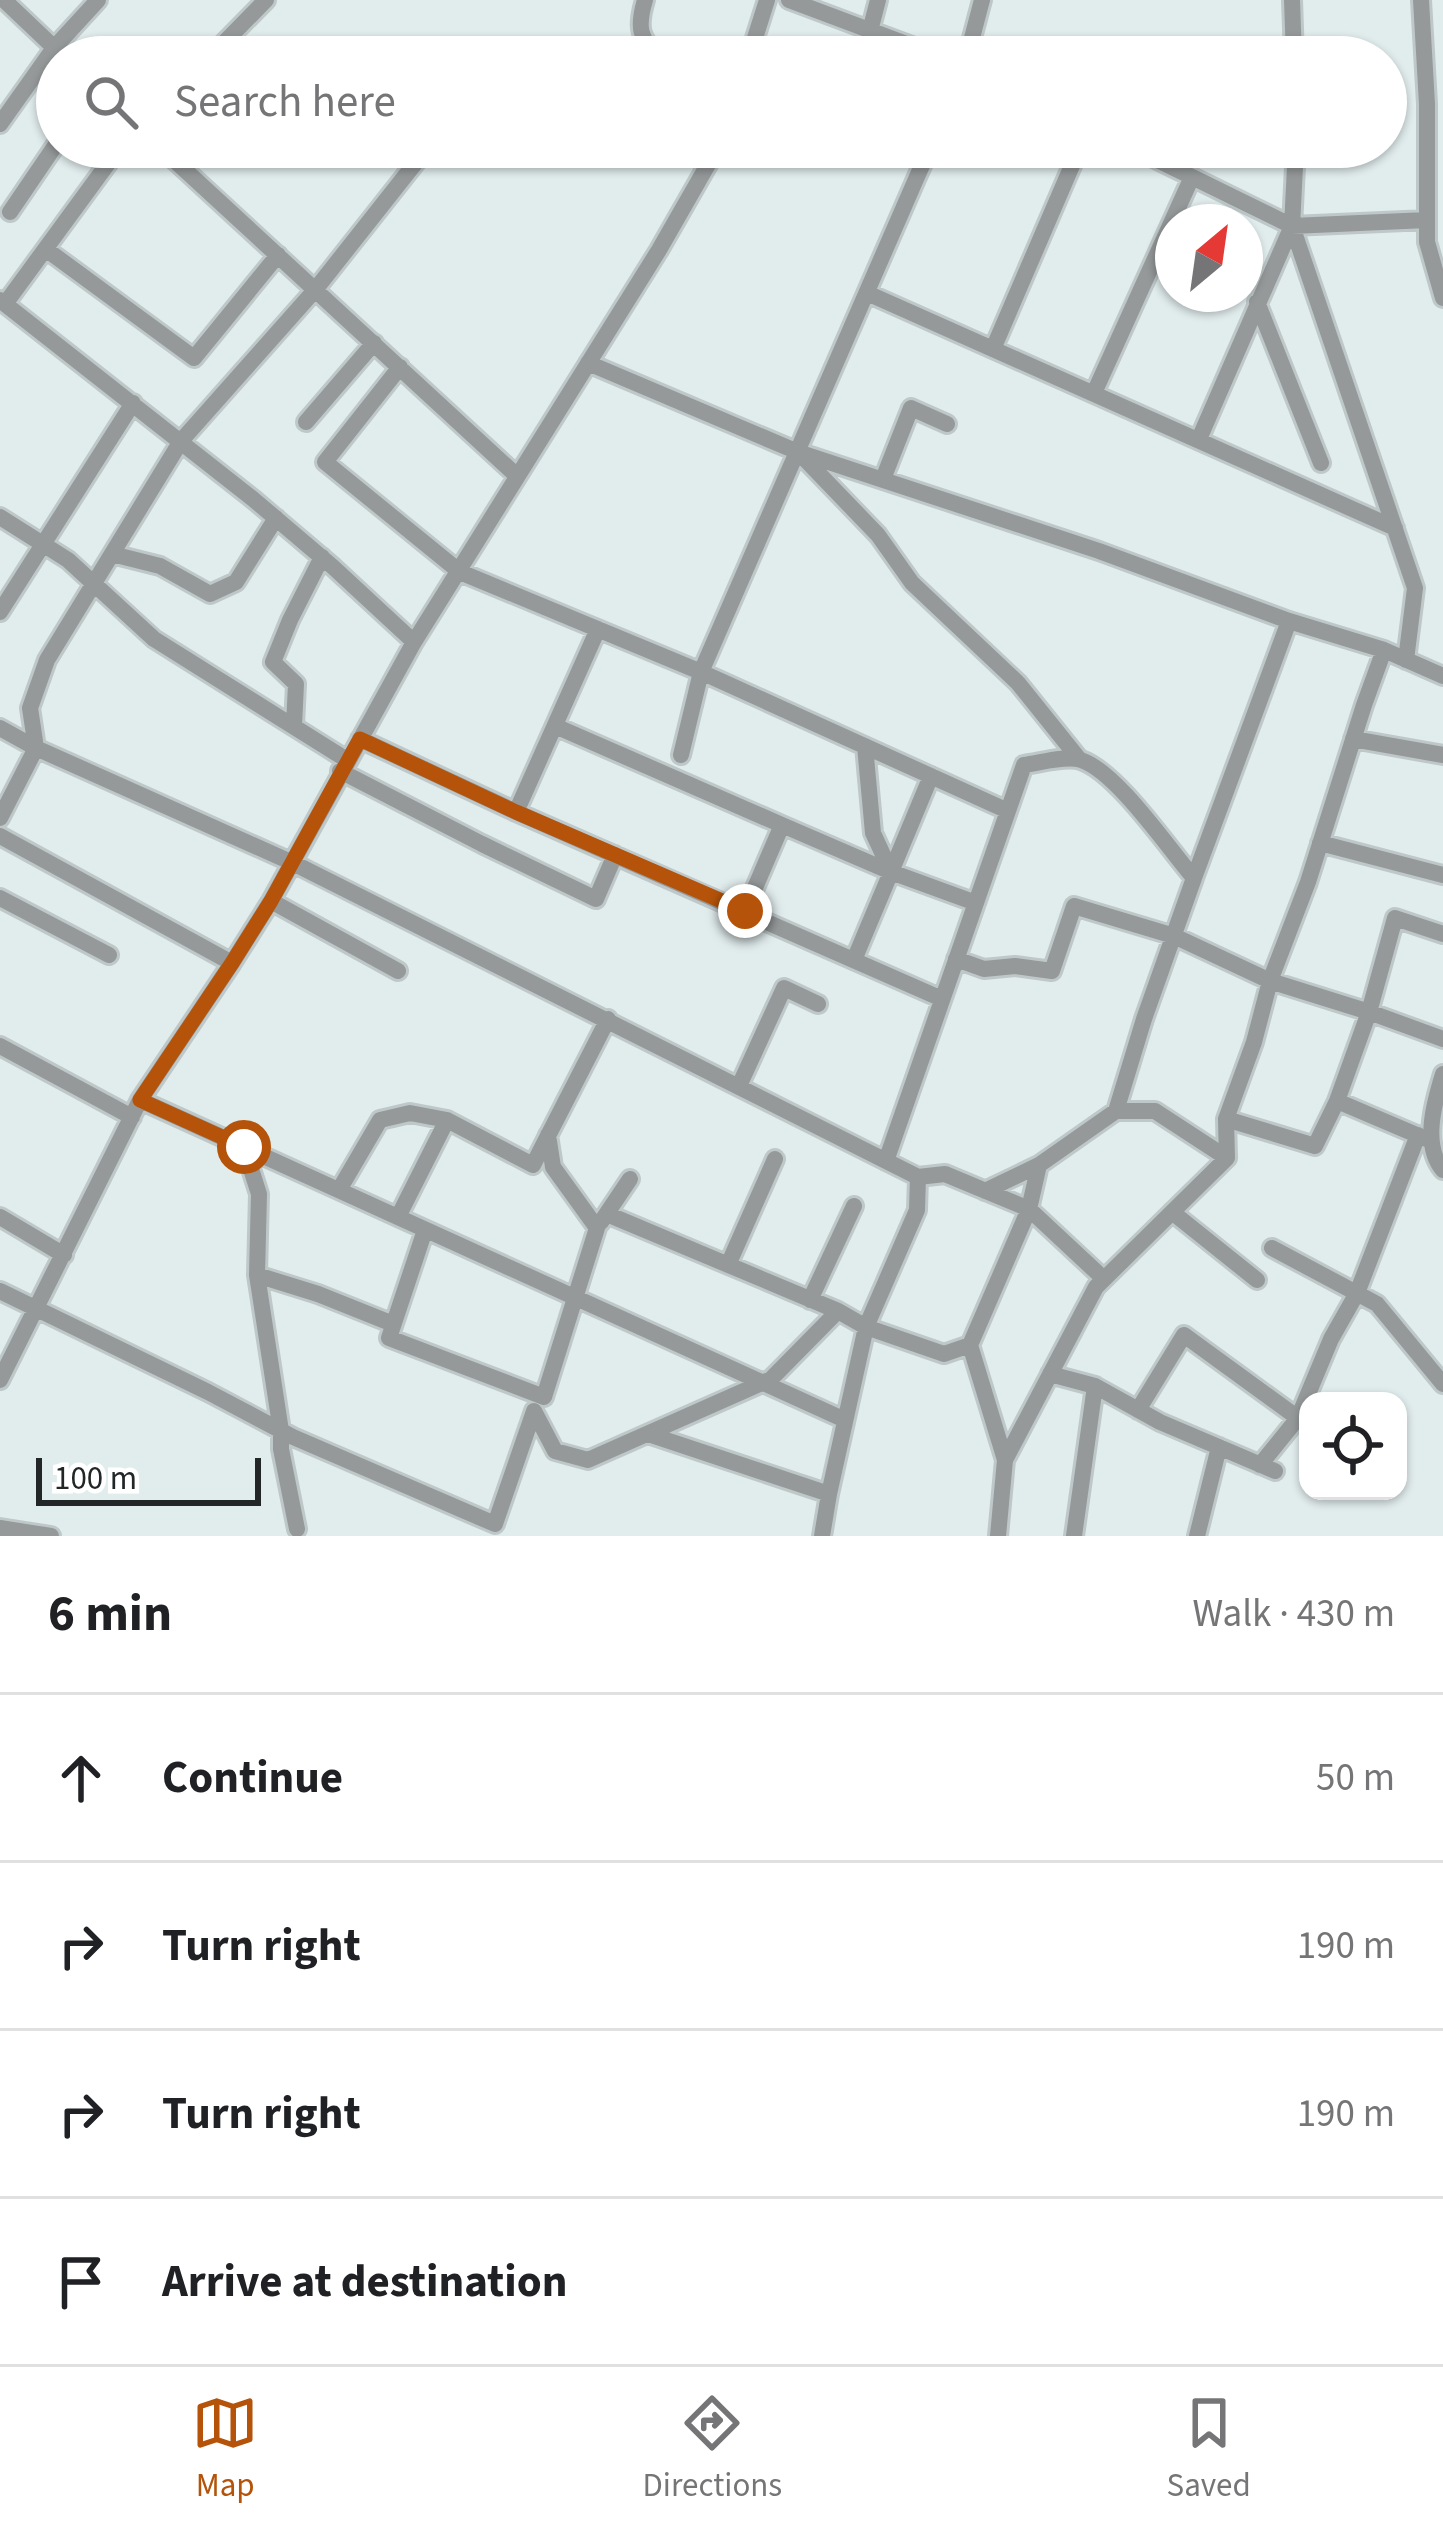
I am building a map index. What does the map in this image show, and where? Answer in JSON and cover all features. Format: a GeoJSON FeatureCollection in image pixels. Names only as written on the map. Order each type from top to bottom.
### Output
{"type":"FeatureCollection","features":[{"type":"Feature","properties":{"kind":"street"},"geometry":{"type":"LineString","coordinates":[[4,0],[42,36]]}},
{"type":"Feature","properties":{"kind":"street"},"geometry":{"type":"LineString","coordinates":[[71,36],[98,0]]}},
{"type":"Feature","properties":{"kind":"street"},"geometry":{"type":"LineString","coordinates":[[231,36],[266,0]]}},
{"type":"Feature","properties":{"kind":"street"},"geometry":{"type":"LineString","coordinates":[[642,36],[639,20],[645,0]]}},
{"type":"Feature","properties":{"kind":"street"},"geometry":{"type":"LineString","coordinates":[[755,36],[766,0]]}},
{"type":"Feature","properties":{"kind":"street"},"geometry":{"type":"LineString","coordinates":[[789,0],[884,36]]}},
{"type":"Feature","properties":{"kind":"street"},"geometry":{"type":"LineString","coordinates":[[870,31],[878,0]]}},
{"type":"Feature","properties":{"kind":"street"},"geometry":{"type":"LineString","coordinates":[[973,36],[982,0]]}},
{"type":"Feature","properties":{"kind":"street"},"geometry":{"type":"LineString","coordinates":[[1292,0],[1293,36]]}},
{"type":"Feature","properties":{"kind":"street"},"geometry":{"type":"LineString","coordinates":[[1421,0],[1427,242],[1443,298]]}},
{"type":"Feature","properties":{"kind":"street"},"geometry":{"type":"LineString","coordinates":[[0,124],[36,80]]}},
{"type":"Feature","properties":{"kind":"street"},"geometry":{"type":"LineString","coordinates":[[10,212],[40,168]]}},
{"type":"Feature","properties":{"kind":"street"},"geometry":{"type":"LineString","coordinates":[[105,168],[3,302],[276,518],[414,642]]}},
{"type":"Feature","properties":{"kind":"street"},"geometry":{"type":"LineString","coordinates":[[183,168],[517,476]]}},
{"type":"Feature","properties":{"kind":"street"},"geometry":{"type":"LineString","coordinates":[[0,818],[35,748],[29,708],[47,660],[182,441],[316,290],[412,168]]}},
{"type":"Feature","properties":{"kind":"street"},"geometry":{"type":"LineString","coordinates":[[0,1380],[136,1108],[271,901],[414,642],[706,168]]}},
{"type":"Feature","properties":{"kind":"street"},"geometry":{"type":"LineString","coordinates":[[681,754],[701,672],[921,168]]}},
{"type":"Feature","properties":{"kind":"street"},"geometry":{"type":"LineString","coordinates":[[993,349],[1071,168]]}},
{"type":"Feature","properties":{"kind":"street"},"geometry":{"type":"LineString","coordinates":[[1174,168],[1292,226],[1427,220]]}},
{"type":"Feature","properties":{"kind":"street"},"geometry":{"type":"LineString","coordinates":[[1295,168],[1292,226],[1415,588],[1406,660]]}},
{"type":"Feature","properties":{"kind":"street"},"geometry":{"type":"LineString","coordinates":[[1094,393],[1192,177]]}},
{"type":"Feature","properties":{"kind":"street"},"geometry":{"type":"LineString","coordinates":[[1263,289],[1292,226]]}},
{"type":"Feature","properties":{"kind":"street"},"geometry":{"type":"LineString","coordinates":[[47,250],[194,358],[278,255]]}},
{"type":"Feature","properties":{"kind":"street"},"geometry":{"type":"LineString","coordinates":[[867,293],[1395,528]]}},
{"type":"Feature","properties":{"kind":"street"},"geometry":{"type":"LineString","coordinates":[[1199,439],[1253,312]]}},
{"type":"Feature","properties":{"kind":"street"},"geometry":{"type":"LineString","coordinates":[[1261,312],[1321,463]]}},
{"type":"Feature","properties":{"kind":"street"},"geometry":{"type":"LineString","coordinates":[[306,422],[374,343]]}},
{"type":"Feature","properties":{"kind":"street"},"geometry":{"type":"LineString","coordinates":[[588,363],[798,452],[1099,551],[1288,621],[1384,650],[1443,676]]}},
{"type":"Feature","properties":{"kind":"street"},"geometry":{"type":"LineString","coordinates":[[400,368],[325,462],[460,572],[701,672],[1008,811]]}},
{"type":"Feature","properties":{"kind":"street"},"geometry":{"type":"LineString","coordinates":[[0,612],[133,403]]}},
{"type":"Feature","properties":{"kind":"street"},"geometry":{"type":"LineString","coordinates":[[883,479],[910,408],[947,424]]}},
{"type":"Feature","properties":{"kind":"street"},"geometry":{"type":"LineString","coordinates":[[798,452],[878,535],[912,583],[1018,683],[1078,759],[1122,792],[1194,878]]}},
{"type":"Feature","properties":{"kind":"street"},"geometry":{"type":"LineString","coordinates":[[0,517],[68,560],[154,639],[294,726],[344,765],[482,844],[596,898],[615,855]]}},
{"type":"Feature","properties":{"kind":"street"},"geometry":{"type":"LineString","coordinates":[[112,554],[160,566],[210,594],[236,582],[276,518]]}},
{"type":"Feature","properties":{"kind":"street"},"geometry":{"type":"LineString","coordinates":[[294,726],[296,684],[273,662],[322,557]]}},
{"type":"Feature","properties":{"kind":"street"},"geometry":{"type":"LineString","coordinates":[[1116,1111],[1144,1019],[1288,621]]}},
{"type":"Feature","properties":{"kind":"street"},"geometry":{"type":"LineString","coordinates":[[516,812],[598,629]]}},
{"type":"Feature","properties":{"kind":"street"},"geometry":{"type":"LineString","coordinates":[[1005,1460],[1096,1286],[1227,1158],[1226,1119],[1384,650]]}},
{"type":"Feature","properties":{"kind":"street"},"geometry":{"type":"LineString","coordinates":[[555,726],[891,872],[976,903]]}},
{"type":"Feature","properties":{"kind":"street"},"geometry":{"type":"LineString","coordinates":[[0,728],[35,748],[293,862],[918,1177],[945,1174],[1029,1209],[1104,1279]]}},
{"type":"Feature","properties":{"kind":"street"},"geometry":{"type":"LineString","coordinates":[[360,739],[942,999]]}},
{"type":"Feature","properties":{"kind":"street"},"geometry":{"type":"LineString","coordinates":[[1353,739],[1443,755]]}},
{"type":"Feature","properties":{"kind":"street"},"geometry":{"type":"LineString","coordinates":[[865,746],[873,833],[891,872]]}},
{"type":"Feature","properties":{"kind":"street"},"geometry":{"type":"LineString","coordinates":[[886,1161],[1024,765],[1078,759]]}},
{"type":"Feature","properties":{"kind":"street"},"geometry":{"type":"LineString","coordinates":[[854,960],[931,776]]}},
{"type":"Feature","properties":{"kind":"street"},"geometry":{"type":"LineString","coordinates":[[745,911],[782,825]]}},
{"type":"Feature","properties":{"kind":"street"},"geometry":{"type":"LineString","coordinates":[[0,836],[232,963]]}},
{"type":"Feature","properties":{"kind":"street"},"geometry":{"type":"LineString","coordinates":[[1320,843],[1443,875]]}},
{"type":"Feature","properties":{"kind":"street"},"geometry":{"type":"LineString","coordinates":[[0,898],[109,955]]}},
{"type":"Feature","properties":{"kind":"street"},"geometry":{"type":"LineString","coordinates":[[271,901],[398,971]]}},
{"type":"Feature","properties":{"kind":"street"},"geometry":{"type":"LineString","coordinates":[[956,958],[984,969],[1015,966],[1052,971],[1074,906],[1174,937],[1270,981],[1443,1039]]}},
{"type":"Feature","properties":{"kind":"street"},"geometry":{"type":"LineString","coordinates":[[1226,1119],[1316,1145],[1369,1012],[1395,918],[1443,934]]}},
{"type":"Feature","properties":{"kind":"street"},"geometry":{"type":"LineString","coordinates":[[739,1086],[784,988],[818,1004]]}},
{"type":"Feature","properties":{"kind":"street"},"geometry":{"type":"LineString","coordinates":[[339,1190],[380,1120],[410,1113],[447,1120],[533,1166],[608,1019]]}},
{"type":"Feature","properties":{"kind":"street"},"geometry":{"type":"LineString","coordinates":[[0,1046],[136,1108],[244,1147],[845,1420]]}},
{"type":"Feature","properties":{"kind":"street"},"geometry":{"type":"LineString","coordinates":[[1050,1374],[1095,1386],[1268,1468],[1298,1418],[1331,1339],[1357,1293],[1424,1138],[1443,1074]]}},
{"type":"Feature","properties":{"kind":"street"},"geometry":{"type":"LineString","coordinates":[[1337,1101],[1424,1138],[1443,1170]]}},
{"type":"Feature","properties":{"kind":"street"},"geometry":{"type":"LineString","coordinates":[[986,1191],[1039,1165],[1116,1111],[1154,1111],[1227,1158]]}},
{"type":"Feature","properties":{"kind":"street"},"geometry":{"type":"LineString","coordinates":[[398,1217],[447,1120]]}},
{"type":"Feature","properties":{"kind":"street"},"geometry":{"type":"LineString","coordinates":[[548,1136],[553,1167],[602,1221],[728,1265],[866,1327],[944,1354],[970,1346]]}},
{"type":"Feature","properties":{"kind":"street"},"geometry":{"type":"LineString","coordinates":[[244,1147],[259,1195],[257,1275],[280,1449],[297,1529]]}},
{"type":"Feature","properties":{"kind":"street"},"geometry":{"type":"LineString","coordinates":[[728,1265],[775,1159]]}},
{"type":"Feature","properties":{"kind":"street"},"geometry":{"type":"LineString","coordinates":[[998,1536],[1005,1460],[970,1346],[1029,1209],[1039,1165]]}},
{"type":"Feature","properties":{"kind":"street"},"geometry":{"type":"LineString","coordinates":[[822,1536],[866,1327],[917,1210],[918,1177]]}},
{"type":"Feature","properties":{"kind":"street"},"geometry":{"type":"LineString","coordinates":[[425,1229],[388,1338],[544,1397],[602,1221],[630,1179]]}},
{"type":"Feature","properties":{"kind":"street"},"geometry":{"type":"LineString","coordinates":[[810,1300],[854,1206]]}},
{"type":"Feature","properties":{"kind":"street"},"geometry":{"type":"LineString","coordinates":[[1172,1212],[1257,1280]]}},
{"type":"Feature","properties":{"kind":"street"},"geometry":{"type":"LineString","coordinates":[[0,1217],[64,1256]]}},
{"type":"Feature","properties":{"kind":"street"},"geometry":{"type":"LineString","coordinates":[[1272,1249],[1377,1304],[1443,1384]]}},
{"type":"Feature","properties":{"kind":"street"},"geometry":{"type":"LineString","coordinates":[[257,1275],[393,1324]]}},
{"type":"Feature","properties":{"kind":"street"},"geometry":{"type":"LineString","coordinates":[[0,1291],[281,1431],[495,1524],[534,1411],[555,1451],[588,1460],[771,1378],[838,1311]]}},
{"type":"Feature","properties":{"kind":"street"},"geometry":{"type":"LineString","coordinates":[[1138,1410],[1184,1334],[1298,1418]]}},
{"type":"Feature","properties":{"kind":"street"},"geometry":{"type":"LineString","coordinates":[[1074,1536],[1095,1386]]}},
{"type":"Feature","properties":{"kind":"street"},"geometry":{"type":"LineString","coordinates":[[648,1434],[829,1494]]}},
{"type":"Feature","properties":{"kind":"street"},"geometry":{"type":"LineString","coordinates":[[1197,1536],[1219,1447]]}},
{"type":"Feature","properties":{"kind":"street"},"geometry":{"type":"LineString","coordinates":[[0,1528],[51,1536]]}},
{"type":"Feature","properties":{"kind":"route"},"geometry":{"type":"LineString","coordinates":[[244,1147],[140,1100],[271,901],[360,739],[745,911]]}}]}
